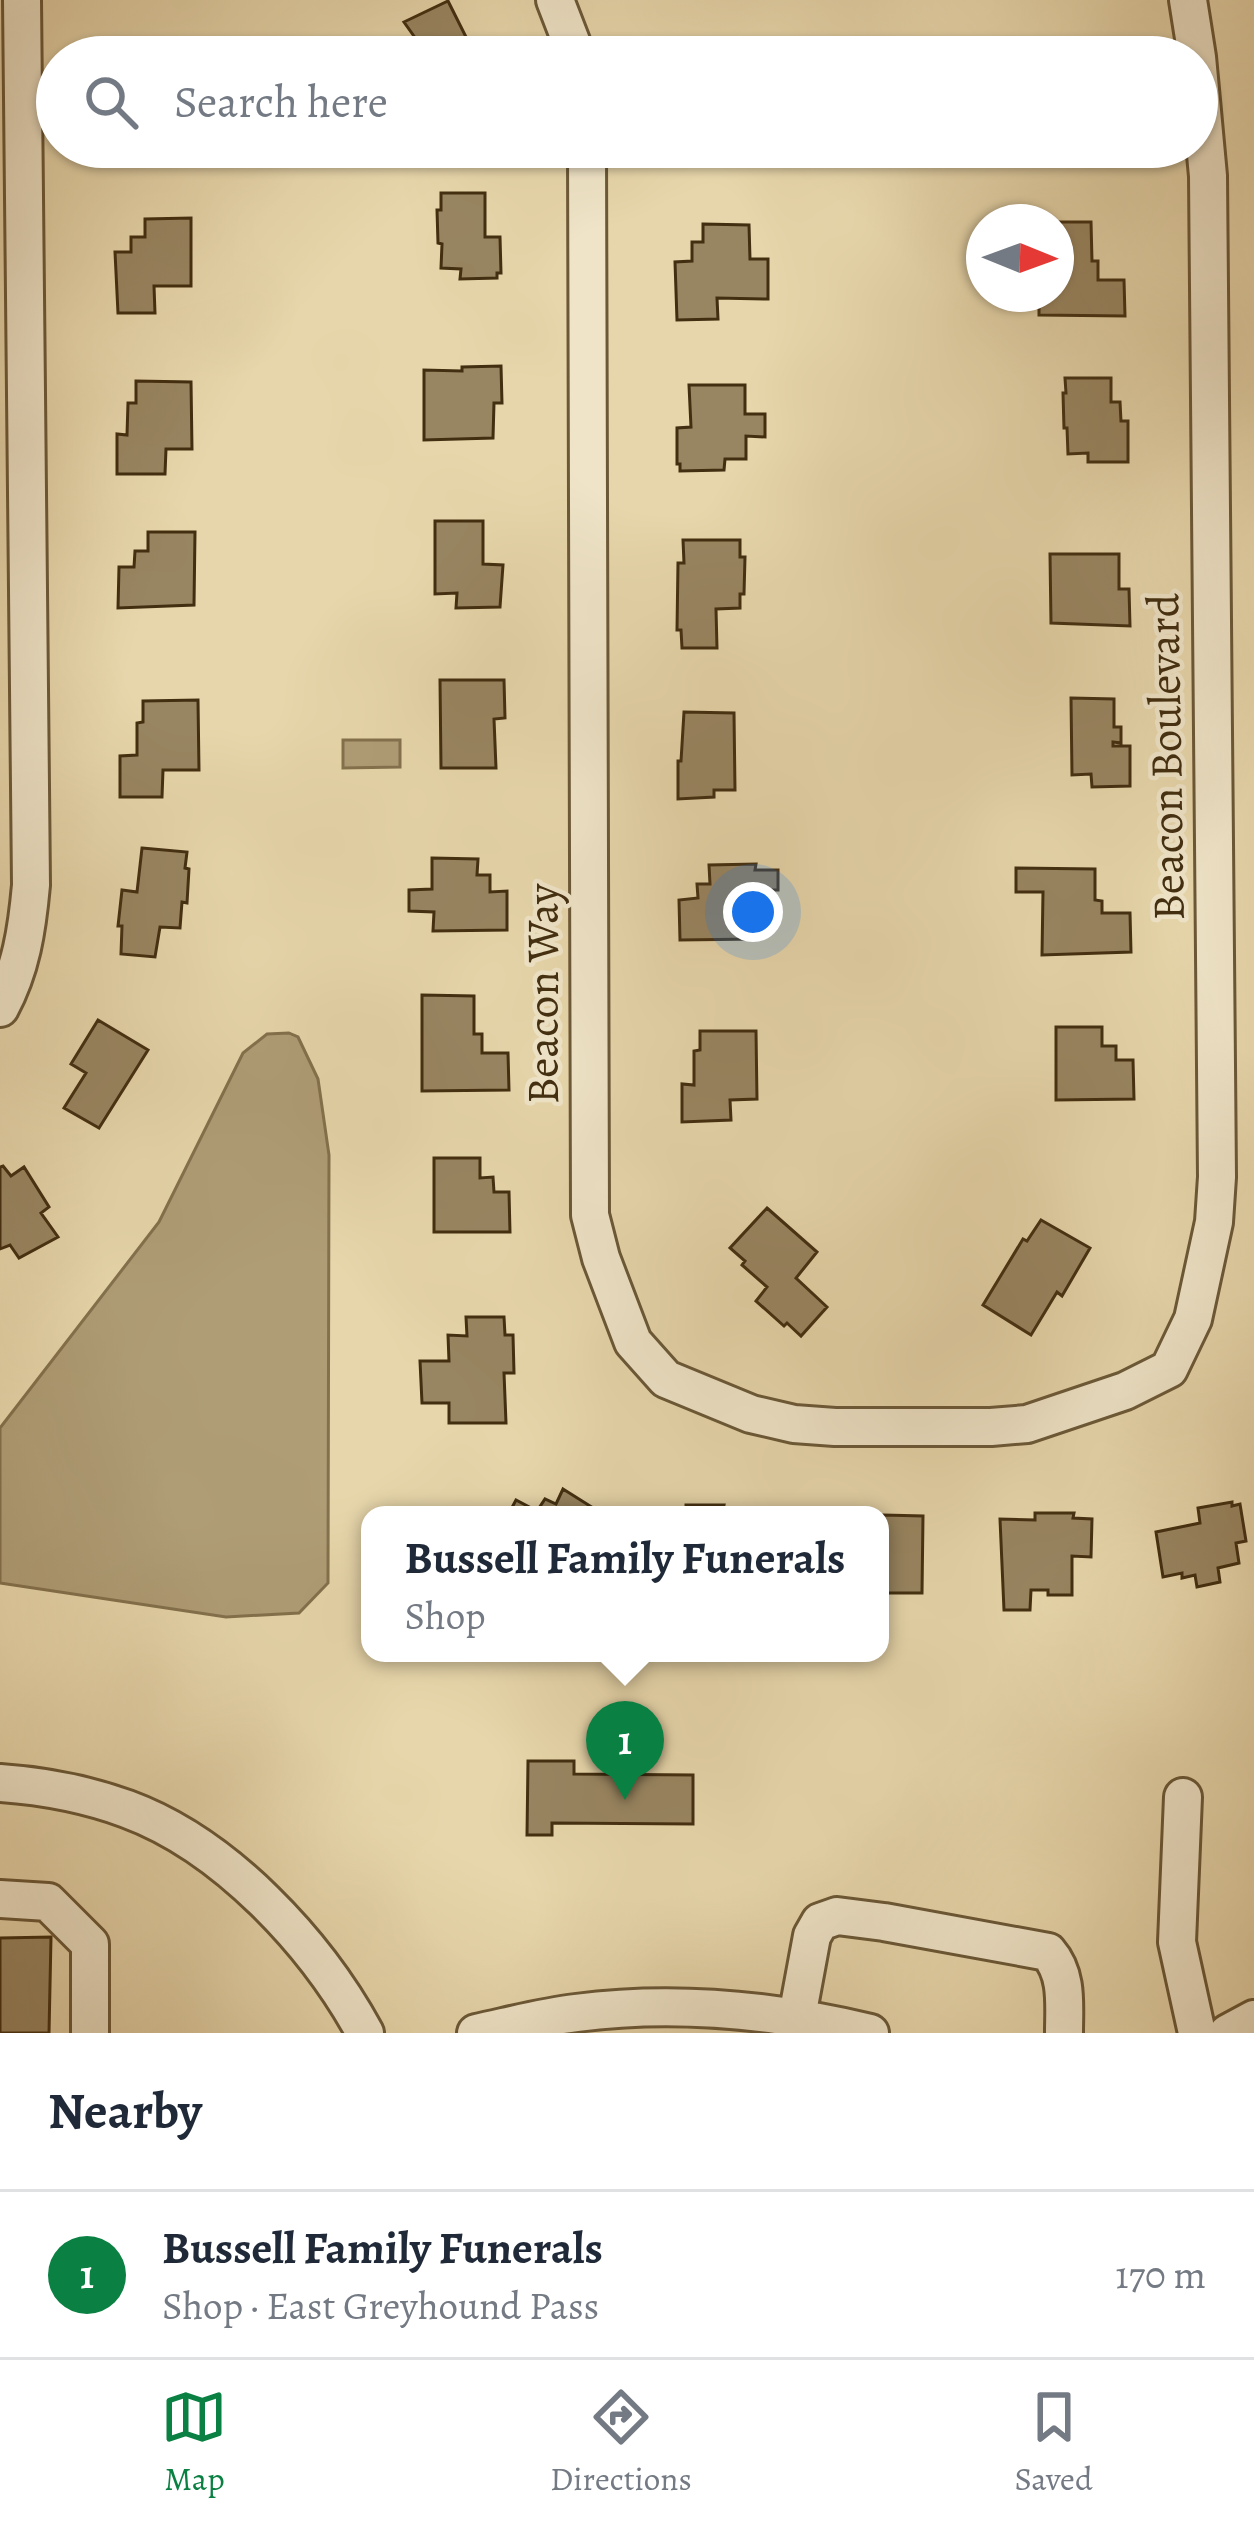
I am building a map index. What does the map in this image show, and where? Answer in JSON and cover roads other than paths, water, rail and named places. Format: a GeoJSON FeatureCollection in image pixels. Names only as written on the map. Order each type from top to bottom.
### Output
{"type":"FeatureCollection","features":[{"type":"Feature","properties":{"kind":"street"},"geometry":{"type":"LineString","coordinates":[[0,1008],[19,966],[31,885],[22,0]]}},
{"type":"Feature","properties":{"kind":"street"},"geometry":{"type":"LineString","coordinates":[[555,0],[569,36]]}},
{"type":"Feature","properties":{"kind":"street","name":"Beacon Boulevard"},"geometry":{"type":"LineString","coordinates":[[1188,0],[1194,36]]}},
{"type":"Feature","properties":{"kind":"street","name":"Beacon Way"},"geometry":{"type":"LineString","coordinates":[[587,168],[590,1215],[633,1342],[666,1379],[751,1414],[794,1424],[991,1427],[1027,1424],[1096,1400]]}},
{"type":"Feature","properties":{"kind":"street","name":"Beacon Boulevard"},"geometry":{"type":"LineString","coordinates":[[1096,1400],[1169,1369],[1193,1318],[1214,1222],[1207,168]]}},
{"type":"Feature","properties":{"kind":"street"},"geometry":{"type":"LineString","coordinates":[[0,1783],[64,1790],[128,1809],[175,1832],[279,1913],[321,1961],[365,2033]]}},
{"type":"Feature","properties":{"kind":"street"},"geometry":{"type":"LineString","coordinates":[[1183,1797],[1177,1942],[1197,2033]]}},
{"type":"Feature","properties":{"kind":"street"},"geometry":{"type":"LineString","coordinates":[[0,1899],[48,1902],[90,1944],[90,2033]]}},
{"type":"Feature","properties":{"kind":"street"},"geometry":{"type":"LineString","coordinates":[[797,2017],[812,1936],[820,1922],[837,1916],[1048,1952],[1064,1981],[1064,2033]]}},
{"type":"Feature","properties":{"kind":"street"},"geometry":{"type":"LineString","coordinates":[[476,2033],[576,2013],[633,2008],[797,2017],[870,2033]]}},
{"type":"Feature","properties":{"kind":"street"},"geometry":{"type":"LineString","coordinates":[[1228,2033],[1254,2019]]}},
{"type":"Feature","properties":{"kind":"place","name":"Bussell Family Funerals"},"geometry":{"type":"Point","coordinates":[625,1800]}}]}
